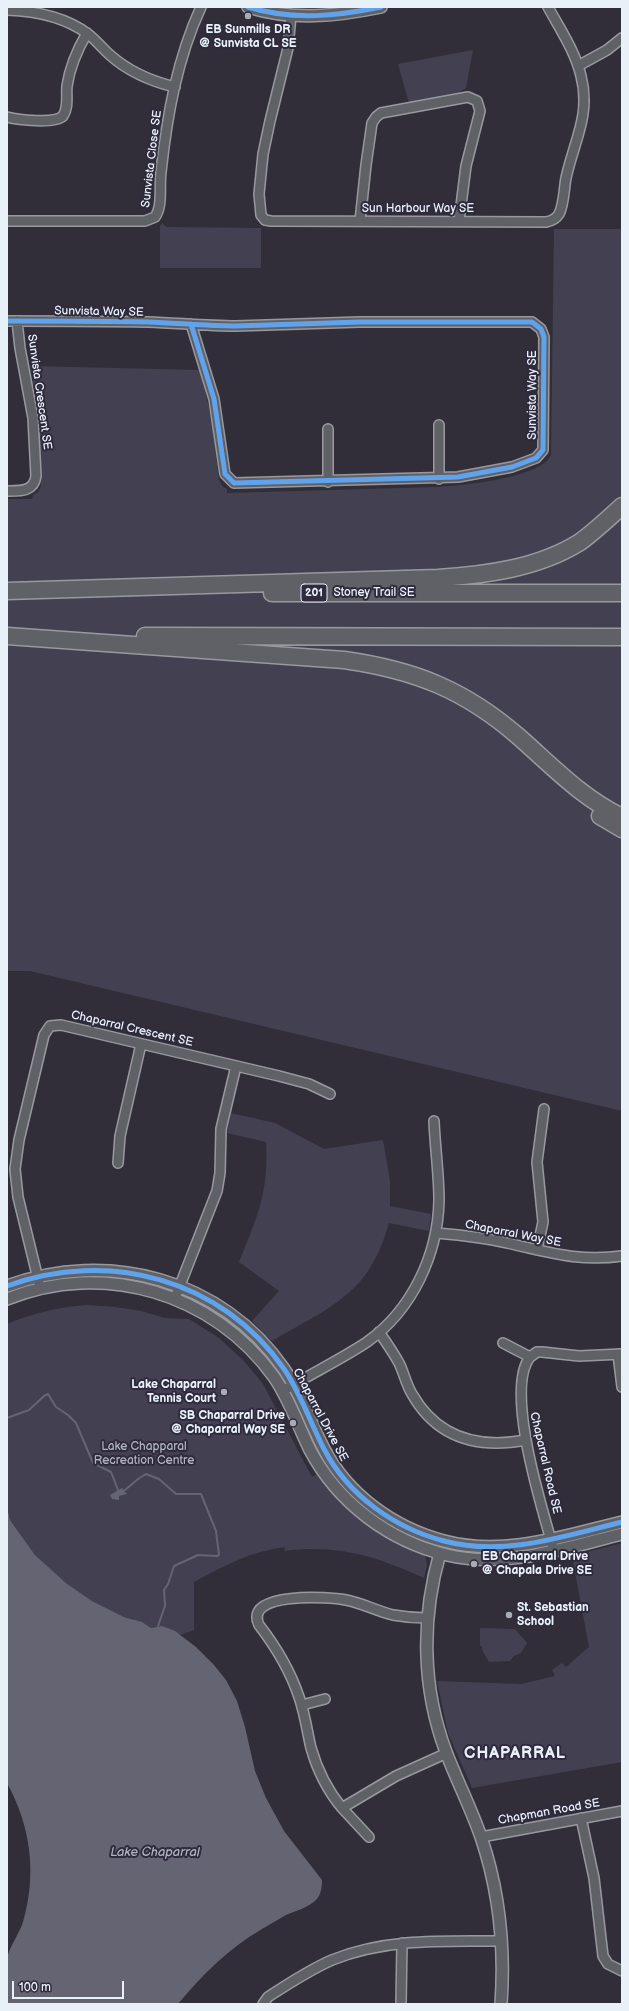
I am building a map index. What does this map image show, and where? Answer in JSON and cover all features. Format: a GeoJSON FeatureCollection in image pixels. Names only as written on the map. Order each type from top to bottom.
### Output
{"type":"FeatureCollection","features":[{"type":"Feature","properties":{"kind":"highway"},"geometry":{"type":"LineString","coordinates":[[581,541],[622,506]]}},
{"type":"Feature","properties":{"kind":"highway"},"geometry":{"type":"LineString","coordinates":[[7,592],[463,576],[498,572],[553,555],[581,541],[622,513]]}},
{"type":"Feature","properties":{"kind":"highway","name":"Stoney Trail SE"},"geometry":{"type":"LineString","coordinates":[[7,592],[622,592]]}},
{"type":"Feature","properties":{"kind":"highway"},"geometry":{"type":"LineString","coordinates":[[7,636],[622,637]]}},
{"type":"Feature","properties":{"kind":"highway"},"geometry":{"type":"LineString","coordinates":[[7,636],[336,660],[372,664],[399,670],[432,681],[467,698],[486,710],[579,790],[622,816]]}},
{"type":"Feature","properties":{"kind":"highway"},"geometry":{"type":"LineString","coordinates":[[486,710],[576,799],[597,815],[622,829]]}},
{"type":"Feature","properties":{"kind":"street","name":"Sunvista Close SE"},"geometry":{"type":"LineString","coordinates":[[7,221],[145,221],[154,217],[159,208],[162,160],[174,87],[187,40],[201,7]]}},
{"type":"Feature","properties":{"kind":"street"},"geometry":{"type":"LineString","coordinates":[[248,7],[291,15],[338,15],[381,7]]}},
{"type":"Feature","properties":{"kind":"street","name":"Sun Harbour Way SE"},"geometry":{"type":"LineString","coordinates":[[291,15],[288,48],[263,154],[259,194],[261,215],[265,220],[546,222],[557,217],[561,210],[567,175],[583,119],[584,95],[574,54],[548,7]]}},
{"type":"Feature","properties":{"kind":"street"},"geometry":{"type":"LineString","coordinates":[[7,10],[28,11],[56,17],[87,33],[127,68],[149,80],[174,87]]}},
{"type":"Feature","properties":{"kind":"street"},"geometry":{"type":"LineString","coordinates":[[7,117],[24,120],[54,120],[63,116],[67,108],[67,86],[73,60],[87,33]]}},
{"type":"Feature","properties":{"kind":"street"},"geometry":{"type":"LineString","coordinates":[[578,66],[606,50],[622,38]]}},
{"type":"Feature","properties":{"kind":"street"},"geometry":{"type":"LineString","coordinates":[[360,220],[372,122],[376,117],[381,113],[468,97],[476,100],[480,111],[466,166],[459,221]]}},
{"type":"Feature","properties":{"kind":"street","name":"Sunvista Way SE"},"geometry":{"type":"LineString","coordinates":[[7,321],[191,324],[236,326],[360,322],[529,322],[536,324],[542,329],[544,337],[543,444],[541,453],[531,460],[494,472],[439,479],[237,484],[227,478],[224,474],[214,399],[191,324]]}},
{"type":"Feature","properties":{"kind":"street","name":"Sunvista Crescent SE"},"geometry":{"type":"LineString","coordinates":[[7,491],[24,491],[29,489],[34,484],[36,476],[32,418],[17,321]]}},
{"type":"Feature","properties":{"kind":"street"},"geometry":{"type":"LineString","coordinates":[[438,425],[439,479]]}},
{"type":"Feature","properties":{"kind":"street"},"geometry":{"type":"LineString","coordinates":[[328,429],[328,482]]}},
{"type":"Feature","properties":{"kind":"street","name":"Chaparral Crescent SE"},"geometry":{"type":"LineString","coordinates":[[40,1288],[18,1197],[15,1169],[19,1140],[44,1035],[50,1026],[58,1025],[236,1066],[309,1084],[330,1094]]}},
{"type":"Feature","properties":{"kind":"street"},"geometry":{"type":"LineString","coordinates":[[118,1163],[120,1136],[142,1044]]}},
{"type":"Feature","properties":{"kind":"street"},"geometry":{"type":"LineString","coordinates":[[175,1298],[218,1188],[221,1167],[221,1129],[236,1066]]}},
{"type":"Feature","properties":{"kind":"street"},"geometry":{"type":"LineString","coordinates":[[537,1250],[543,1222],[537,1162],[544,1109]]}},
{"type":"Feature","properties":{"kind":"street"},"geometry":{"type":"LineString","coordinates":[[283,1391],[354,1350],[379,1332],[399,1311],[418,1283],[428,1262],[436,1232],[439,1192],[434,1121]]}},
{"type":"Feature","properties":{"kind":"street","name":"Chaparral Way SE"},"geometry":{"type":"LineString","coordinates":[[436,1232],[493,1240],[562,1256],[586,1258],[622,1256]]}},
{"type":"Feature","properties":{"kind":"street","name":"Chaparral Drive SE"},"geometry":{"type":"LineString","coordinates":[[7,1286],[37,1276],[72,1270],[112,1271],[150,1277],[179,1286],[219,1307],[247,1328],[274,1357],[293,1385],[326,1453],[355,1490],[379,1511],[398,1523],[443,1541],[492,1548],[524,1545],[622,1522]]}},
{"type":"Feature","properties":{"kind":"street","name":"Chaparral Drive SE"},"geometry":{"type":"LineString","coordinates":[[7,1299],[40,1288],[71,1283],[105,1282],[141,1288],[175,1298],[203,1312],[234,1334],[257,1356],[283,1391],[318,1465],[346,1499],[368,1518],[390,1533],[418,1546],[440,1553],[466,1558],[493,1560],[514,1559],[554,1551],[622,1534]]}},
{"type":"Feature","properties":{"kind":"street"},"geometry":{"type":"LineString","coordinates":[[379,1332],[395,1355],[414,1398],[437,1424],[459,1437],[478,1442],[497,1444],[526,1440]]}},
{"type":"Feature","properties":{"kind":"street"},"geometry":{"type":"LineString","coordinates":[[503,1343],[530,1357],[536,1352],[579,1356],[620,1354],[622,1388]]}},
{"type":"Feature","properties":{"kind":"street","name":"Chaparral Road SE"},"geometry":{"type":"LineString","coordinates":[[530,1357],[524,1366],[520,1399],[522,1425],[554,1551]]}},
{"type":"Feature","properties":{"kind":"street"},"geometry":{"type":"LineString","coordinates":[[443,1541],[431,1587],[427,1618],[426,1658],[434,1716],[447,1753],[481,1836],[493,1880],[501,1941],[501,2004]]}},
{"type":"Feature","properties":{"kind":"street"},"geometry":{"type":"LineString","coordinates":[[369,1837],[342,1808],[331,1793],[312,1750],[302,1705],[284,1662],[258,1623],[258,1613],[264,1606],[294,1598],[327,1597],[352,1601],[394,1615],[427,1618]]}},
{"type":"Feature","properties":{"kind":"street"},"geometry":{"type":"LineString","coordinates":[[302,1705],[324,1699]]}},
{"type":"Feature","properties":{"kind":"street"},"geometry":{"type":"LineString","coordinates":[[342,1808],[396,1776],[447,1753]]}},
{"type":"Feature","properties":{"kind":"street","name":"Chapman Road SE"},"geometry":{"type":"LineString","coordinates":[[481,1836],[622,1811]]}},
{"type":"Feature","properties":{"kind":"street"},"geometry":{"type":"LineString","coordinates":[[581,1818],[596,1888],[603,1956],[608,1964],[622,1971]]}},
{"type":"Feature","properties":{"kind":"street"},"geometry":{"type":"LineString","coordinates":[[263,2004],[268,1998],[297,1978],[332,1960],[364,1950],[402,1943],[501,1941]]}},
{"type":"Feature","properties":{"kind":"street"},"geometry":{"type":"LineString","coordinates":[[401,2004],[402,1943]]}},
{"type":"Feature","properties":{"kind":"green space"},"geometry":{"type":"Polygon","coordinates":[[[473,50],[466,88],[458,93],[409,103],[398,64],[473,50]]]}},
{"type":"Feature","properties":{"kind":"green space"},"geometry":{"type":"Polygon","coordinates":[[[162,223],[166,227],[261,228],[261,268],[160,268],[160,226],[162,223]]]}},
{"type":"Feature","properties":{"kind":"green space"},"geometry":{"type":"Polygon","coordinates":[[[554,229],[622,229],[622,1111],[30,971],[7,971],[7,499],[32,499],[33,495],[38,492],[41,486],[39,427],[30,366],[200,370],[211,416],[219,480],[223,487],[227,489],[227,493],[436,487],[463,485],[517,475],[532,470],[544,463],[551,455],[554,229]]]}},
{"type":"Feature","properties":{"kind":"green space"},"geometry":{"type":"Polygon","coordinates":[[[231,1113],[275,1123],[324,1149],[383,1140],[390,1181],[390,1206],[431,1214],[429,1231],[389,1223],[375,1260],[359,1283],[324,1311],[272,1341],[252,1321],[279,1291],[239,1262],[256,1218],[264,1190],[266,1175],[266,1142],[227,1133],[231,1113]]]}},
{"type":"Feature","properties":{"kind":"green space","name":"Lake Chapparal Recreation Centre"},"geometry":{"type":"Polygon","coordinates":[[[87,1305],[141,1311],[165,1318],[189,1319],[219,1338],[244,1361],[263,1384],[312,1477],[319,1473],[323,1479],[425,1555],[427,1565],[424,1578],[373,1558],[356,1554],[321,1549],[284,1551],[285,1547],[273,1549],[238,1560],[194,1582],[194,1630],[180,1635],[162,1626],[151,1628],[133,1619],[124,1617],[92,1601],[66,1583],[35,1555],[10,1520],[7,1506],[7,1324],[46,1311],[87,1305]]]}},
{"type":"Feature","properties":{"kind":"green space"},"geometry":{"type":"Polygon","coordinates":[[[622,1543],[622,1762],[472,1788],[448,1733],[437,1681],[521,1684],[555,1676],[552,1670],[562,1663],[566,1667],[589,1647],[572,1556],[622,1543]]]}},
{"type":"Feature","properties":{"kind":"green space"},"geometry":{"type":"Polygon","coordinates":[[[480,1628],[515,1629],[527,1643],[521,1653],[514,1656],[510,1661],[489,1662],[482,1650],[482,1646],[480,1646],[480,1628]]]}},
{"type":"Feature","properties":{"kind":"water"},"geometry":{"type":"Polygon","coordinates":[[[122,1488],[127,1494],[119,1496],[119,1500],[112,1499],[110,1495],[122,1488]]]}},
{"type":"Feature","properties":{"kind":"water","name":"Lake Chaparral"},"geometry":{"type":"Polygon","coordinates":[[[7,1506],[10,1520],[35,1555],[66,1583],[92,1601],[124,1617],[142,1622],[151,1628],[162,1626],[175,1631],[196,1647],[214,1665],[226,1680],[237,1701],[245,1727],[255,1771],[266,1798],[284,1831],[322,1880],[321,1891],[313,1903],[286,1915],[250,1936],[227,1953],[206,1973],[178,2004],[7,2004],[6,1963],[10,1949],[23,1922],[30,1886],[30,1869],[29,1851],[22,1817],[7,1783],[7,1506]]]}},
{"type":"Feature","properties":{"kind":"waterway"},"geometry":{"type":"LineString","coordinates":[[7,1418],[29,1410],[48,1394],[56,1407],[68,1415],[76,1423],[93,1463],[111,1472],[118,1490]]}},
{"type":"Feature","properties":{"kind":"waterway"},"geometry":{"type":"LineString","coordinates":[[125,1490],[146,1474],[159,1479],[176,1494],[201,1494],[216,1531],[219,1555],[198,1555],[174,1566],[168,1584],[164,1590],[165,1606],[158,1626]]}},
{"type":"Feature","properties":{"kind":"cycle path"},"geometry":{"type":"LineString","coordinates":[[248,7],[298,16],[331,15],[381,7]]}},
{"type":"Feature","properties":{"kind":"cycle path"},"geometry":{"type":"LineString","coordinates":[[7,321],[159,322],[181,324],[192,324],[214,326],[360,322],[532,322],[541,329],[544,337],[543,450],[536,458],[512,467],[458,477],[234,483],[225,474],[214,399],[191,324]]}},
{"type":"Feature","properties":{"kind":"cycle path"},"geometry":{"type":"LineString","coordinates":[[7,1286],[45,1275],[84,1271],[123,1272],[160,1280],[196,1293],[229,1313],[258,1338],[284,1369],[334,1466],[359,1495],[390,1518],[425,1535],[444,1541],[466,1545],[489,1547],[511,1546],[534,1543],[622,1522]]}},
{"type":"Feature","properties":{"kind":"place","name":"EB Sunmills DR @ Sunvista CL SE"},"geometry":{"type":"Point","coordinates":[248,16]}},
{"type":"Feature","properties":{"kind":"place","name":"Lake Chaparral Tennis Court"},"geometry":{"type":"Point","coordinates":[224,1392]}},
{"type":"Feature","properties":{"kind":"place","name":"SB Chaparral Drive @ Chaparral Way SE"},"geometry":{"type":"Point","coordinates":[293,1423]}},
{"type":"Feature","properties":{"kind":"place","name":"EB Chaparral Drive @ Chapala Drive SE"},"geometry":{"type":"Point","coordinates":[474,1564]}},
{"type":"Feature","properties":{"kind":"place","name":"St. Sebastian School"},"geometry":{"type":"Point","coordinates":[509,1615]}},
{"type":"Feature","properties":{"kind":"district","name":"CHAPARRAL"},"geometry":{"type":"Point","coordinates":[515,1754]}}]}
